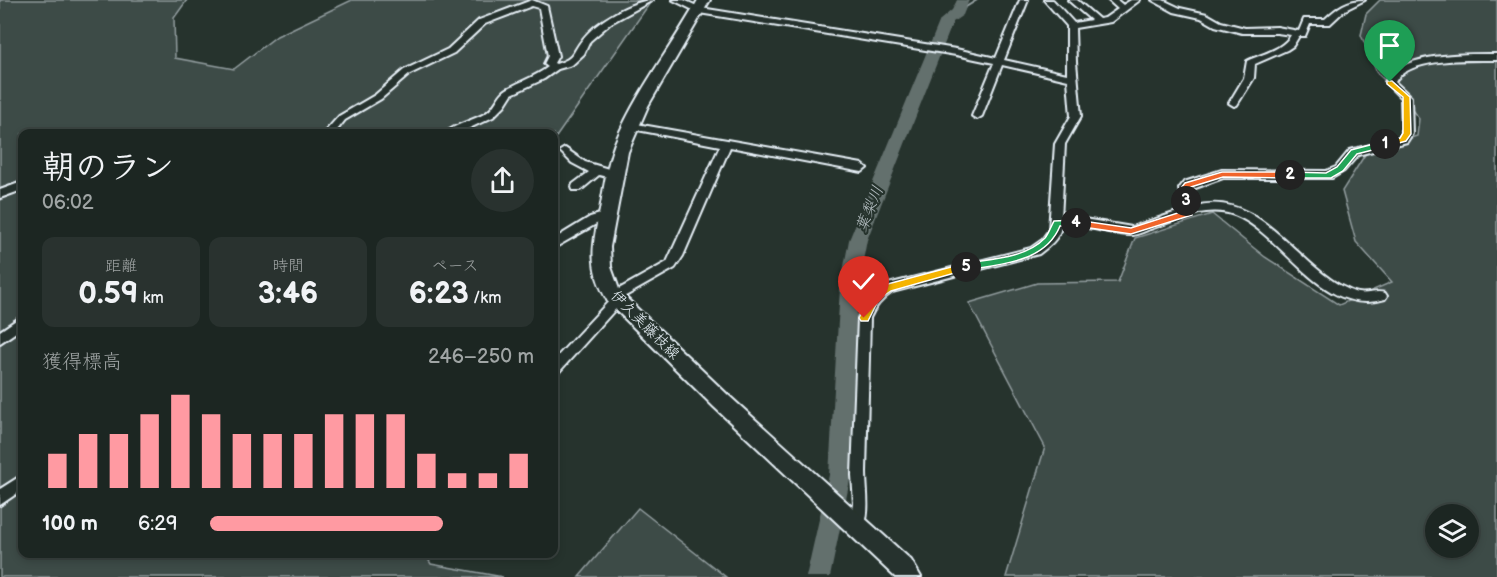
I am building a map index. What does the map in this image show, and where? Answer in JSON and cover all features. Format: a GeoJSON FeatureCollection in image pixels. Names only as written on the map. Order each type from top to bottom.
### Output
{"type":"FeatureCollection","features":[{"type":"Feature","properties":{"kind":"main road","name":"伊久美藤枝線"},"geometry":{"type":"LineString","coordinates":[[701,5],[623,145],[601,249],[601,266],[605,283],[616,299],[806,480],[903,568],[909,577]]}},
{"type":"Feature","properties":{"kind":"street"},"geometry":{"type":"LineString","coordinates":[[456,129],[463,124],[492,116],[501,107],[508,92],[541,77],[555,67],[569,63],[581,52],[586,40],[608,21],[649,0]]}},
{"type":"Feature","properties":{"kind":"street"},"geometry":{"type":"LineString","coordinates":[[677,0],[956,51],[1073,78]]}},
{"type":"Feature","properties":{"kind":"street"},"geometry":{"type":"LineString","coordinates":[[977,116],[1024,0]]}},
{"type":"Feature","properties":{"kind":"street"},"geometry":{"type":"LineString","coordinates":[[853,523],[861,504],[859,475],[864,318],[868,307],[876,296],[896,285],[1035,251],[1051,238],[1057,223],[1060,144],[1076,116],[1071,26],[1048,0]]}},
{"type":"Feature","properties":{"kind":"street"},"geometry":{"type":"LineString","coordinates":[[1072,0],[1098,22]]}},
{"type":"Feature","properties":{"kind":"street"},"geometry":{"type":"LineString","coordinates":[[1112,0],[1122,8]]}},
{"type":"Feature","properties":{"kind":"street"},"geometry":{"type":"LineString","coordinates":[[1071,26],[1108,20],[1136,0]]}},
{"type":"Feature","properties":{"kind":"street"},"geometry":{"type":"LineString","coordinates":[[1156,0],[1177,9],[1204,16],[1218,24],[1245,31],[1277,30],[1302,34],[1307,21],[1327,22],[1342,8],[1361,0]]}},
{"type":"Feature","properties":{"kind":"street"},"geometry":{"type":"LineString","coordinates":[[332,129],[342,118],[378,97],[407,72],[451,51],[482,22],[532,3],[543,6],[553,56],[549,64],[555,67]]}},
{"type":"Feature","properties":{"kind":"street"},"geometry":{"type":"LineString","coordinates":[[1234,103],[1250,78],[1250,63],[1285,46],[1296,37],[1296,33]]}},
{"type":"Feature","properties":{"kind":"street"},"geometry":{"type":"LineString","coordinates":[[1189,213],[1184,189],[1188,185],[1222,174],[1328,176],[1340,169],[1354,152],[1403,140],[1407,134],[1406,97],[1390,82],[1390,79],[1393,74],[1410,65],[1462,57],[1497,57]]}},
{"type":"Feature","properties":{"kind":"street"},"geometry":{"type":"LineString","coordinates":[[632,126],[862,168]]}},
{"type":"Feature","properties":{"kind":"street"},"geometry":{"type":"LineString","coordinates":[[558,364],[616,299],[671,265],[726,144]]}},
{"type":"Feature","properties":{"kind":"street"},"geometry":{"type":"LineString","coordinates":[[565,151],[574,161],[597,171],[615,175]]}},
{"type":"Feature","properties":{"kind":"street"},"geometry":{"type":"LineString","coordinates":[[577,187],[597,171]]}},
{"type":"Feature","properties":{"kind":"street"},"geometry":{"type":"LineString","coordinates":[[0,194],[18,187]]}},
{"type":"Feature","properties":{"kind":"street"},"geometry":{"type":"LineString","coordinates":[[1057,223],[1084,223],[1131,231],[1208,206],[1228,208],[1254,219],[1306,269],[1330,285],[1359,298],[1382,296]]}},
{"type":"Feature","properties":{"kind":"street"},"geometry":{"type":"LineString","coordinates":[[558,242],[594,220],[607,216]]}},
{"type":"Feature","properties":{"kind":"street"},"geometry":{"type":"LineString","coordinates":[[0,338],[18,324]]}},
{"type":"Feature","properties":{"kind":"street"},"geometry":{"type":"LineString","coordinates":[[0,498],[18,485]]}},
{"type":"Feature","properties":{"kind":"shaded area"},"geometry":{"type":"Polygon","coordinates":[[[0,0],[187,0],[174,18],[175,58],[234,69],[277,36],[352,0],[652,0],[558,134],[558,129],[18,129],[18,558],[427,558],[431,564],[503,577],[0,577],[0,0]]]}},
{"type":"Feature","properties":{"kind":"shaded area"},"geometry":{"type":"Polygon","coordinates":[[[1380,0],[1497,0],[1497,577],[1006,577],[1045,447],[969,303],[1037,283],[1118,282],[1135,238],[1212,214],[1265,257],[1339,305],[1392,282],[1356,242],[1342,191],[1366,153],[1417,136],[1419,119],[1403,98],[1377,73],[1361,35],[1366,14],[1380,0]]]}},
{"type":"Feature","properties":{"kind":"shaded area"},"geometry":{"type":"Polygon","coordinates":[[[638,508],[726,577],[579,577],[638,508]]]}},
{"type":"Feature","properties":{"kind":"waterway","name":"葉梨川"},"geometry":{"type":"LineString","coordinates":[[818,577],[840,475],[849,287],[858,240],[947,20],[958,12],[963,0]]}},
{"type":"Feature","properties":{"kind":"waterway"},"geometry":{"type":"LineString","coordinates":[[958,12],[977,0]]}},
{"type":"Feature","properties":{"kind":"route"},"geometry":{"type":"LineString","coordinates":[[864,318],[876,296],[888,288],[1035,251],[1051,238],[1057,223],[1084,223],[1131,231],[1189,213],[1184,189],[1188,185],[1222,174],[1328,176],[1340,169],[1354,152],[1403,140],[1407,134],[1406,97],[1390,82]]}}]}
